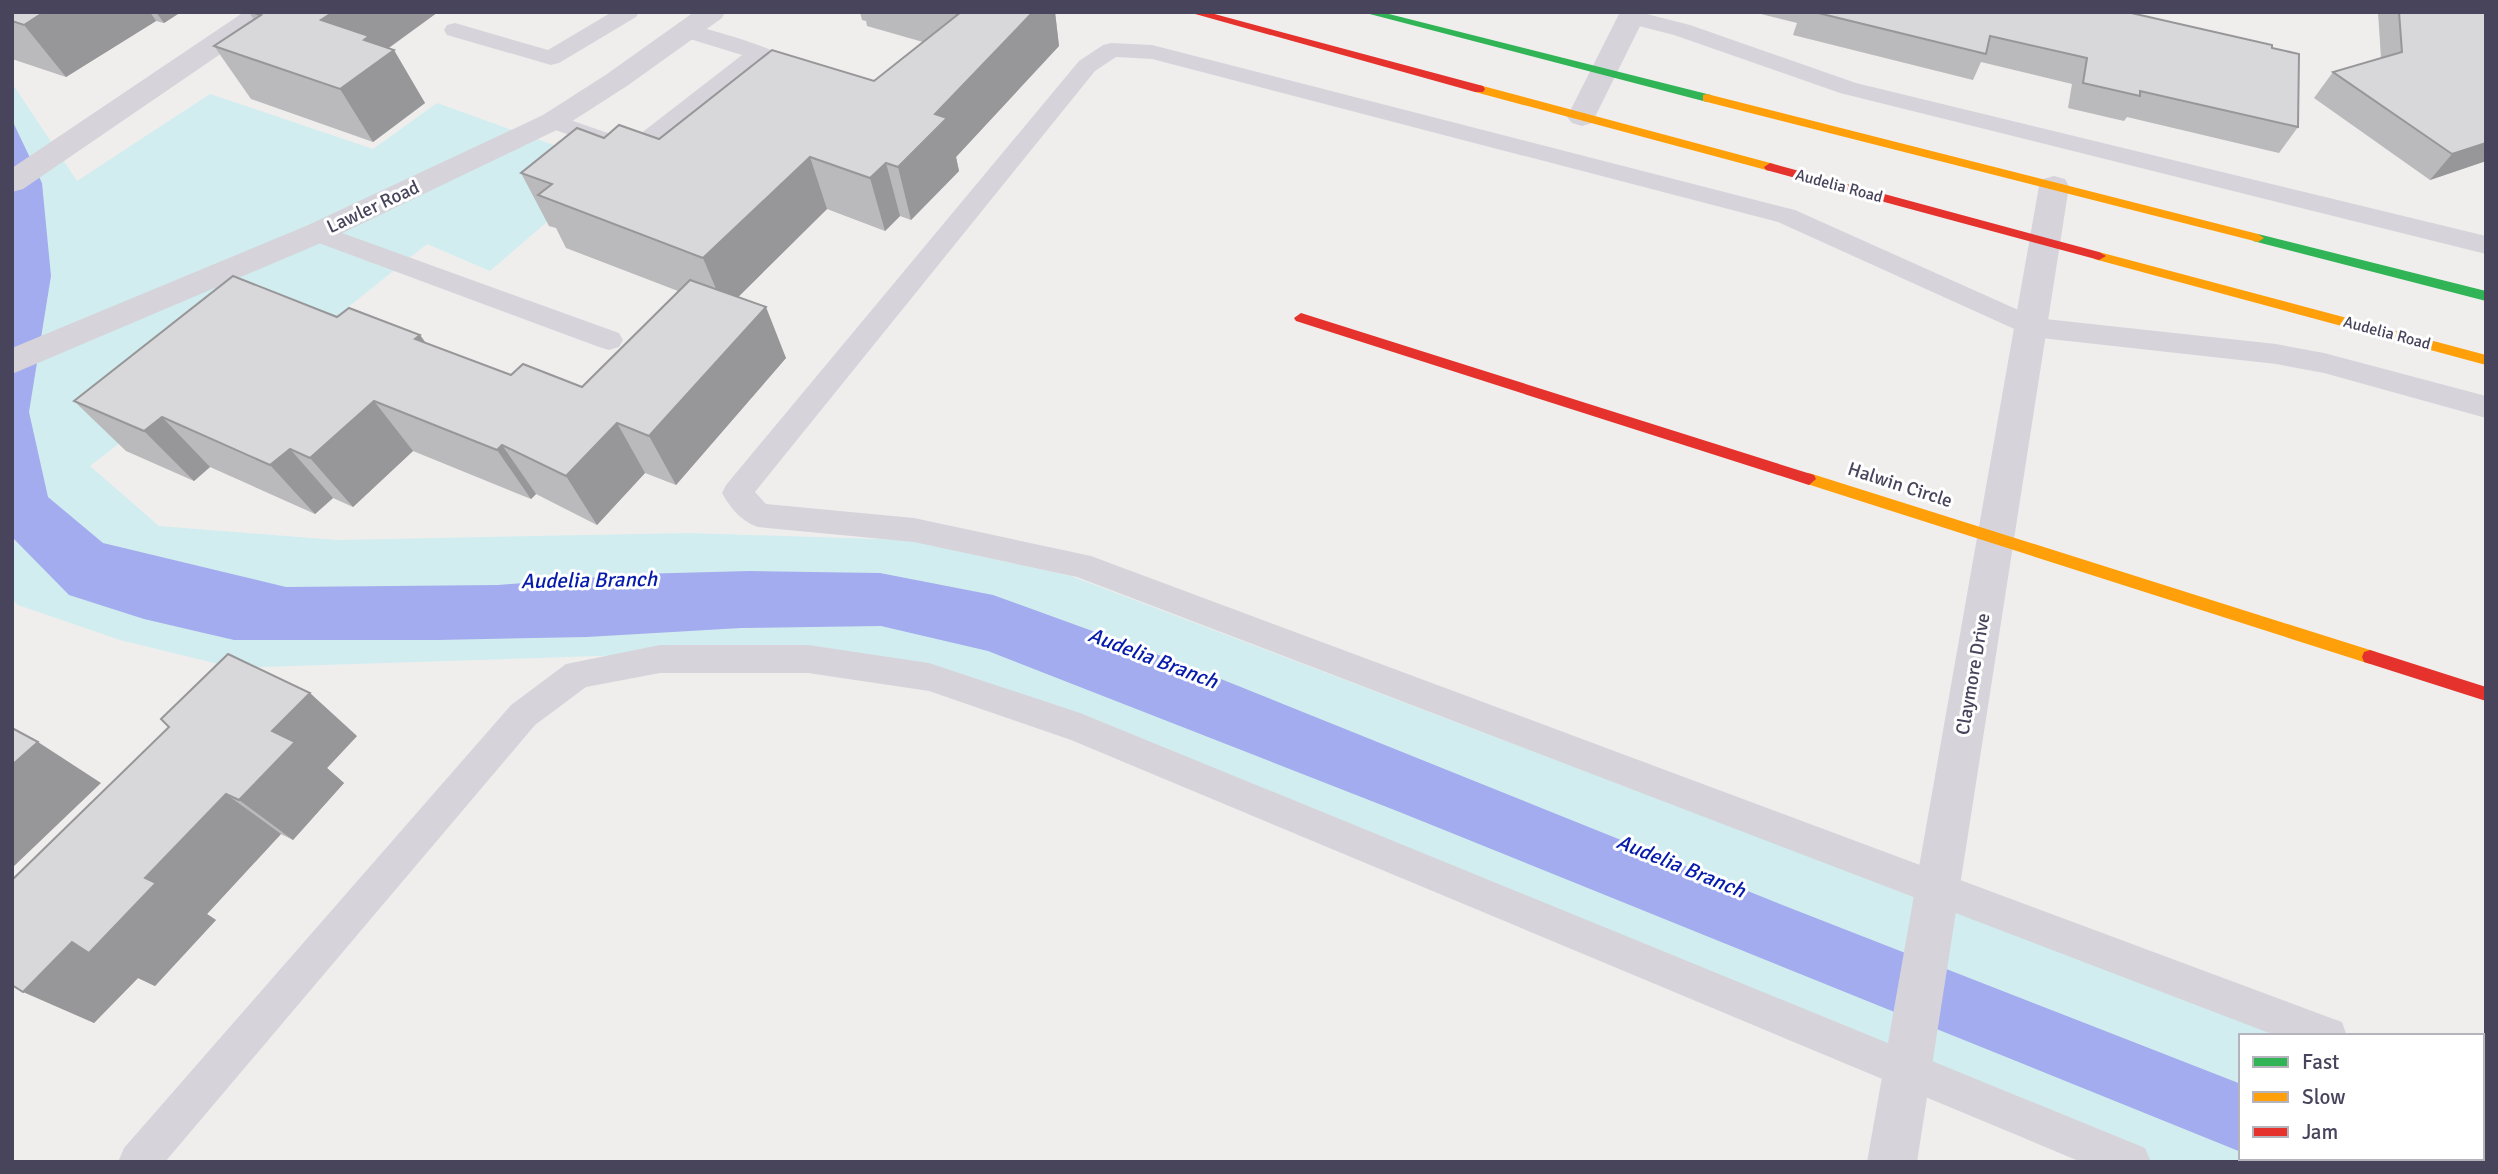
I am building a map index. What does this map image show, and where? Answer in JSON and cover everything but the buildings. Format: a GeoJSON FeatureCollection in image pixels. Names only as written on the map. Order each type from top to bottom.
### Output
{"type":"FeatureCollection","features":[{"type":"Feature","properties":{"kind":"main road","name":"Audelia Road"},"geometry":{"type":"LineString","coordinates":[[1193,12],[2486,360]]}},
{"type":"Feature","properties":{"kind":"main road"},"geometry":{"type":"LineString","coordinates":[[1367,12],[2486,296]]}},
{"type":"Feature","properties":{"kind":"main road","name":"Halwin Circle"},"geometry":{"type":"LineString","coordinates":[[1301,318],[2486,694]]}},
{"type":"Feature","properties":{"kind":"street"},"geometry":{"type":"LineString","coordinates":[[12,182],[263,12]]}},
{"type":"Feature","properties":{"kind":"street","name":"Lawler Road"},"geometry":{"type":"LineString","coordinates":[[12,362],[317,233],[553,121],[617,80],[712,12]]}},
{"type":"Feature","properties":{"kind":"street"},"geometry":{"type":"LineString","coordinates":[[1581,117],[1633,15]]}},
{"type":"Feature","properties":{"kind":"street","name":"Claymore Drive"},"geometry":{"type":"LineString","coordinates":[[1892,1162],[2054,186]]}},
{"type":"Feature","properties":{"kind":"lane"},"geometry":{"type":"LineString","coordinates":[[455,30],[551,58],[628,12]]}},
{"type":"Feature","properties":{"kind":"lane"},"geometry":{"type":"LineString","coordinates":[[1633,15],[1848,89],[2486,245]]}},
{"type":"Feature","properties":{"kind":"lane"},"geometry":{"type":"LineString","coordinates":[[688,31],[796,65]]}},
{"type":"Feature","properties":{"kind":"lane"},"geometry":{"type":"LineString","coordinates":[[2323,1034],[1080,565],[914,530],[758,515],[737,493],[1087,66],[1111,50],[1152,52],[1786,216],[2032,327],[2288,356],[2324,363],[2486,407]]}},
{"type":"Feature","properties":{"kind":"lane"},"geometry":{"type":"LineString","coordinates":[[553,121],[634,151],[759,54]]}},
{"type":"Feature","properties":{"kind":"lane"},"geometry":{"type":"LineString","coordinates":[[317,233],[609,340]]}},
{"type":"Feature","properties":{"kind":"lane"},"geometry":{"type":"LineString","coordinates":[[138,1162],[523,715],[578,674],[660,659],[808,659],[929,677],[1080,728],[1910,1055],[2131,1162]]}},
{"type":"Feature","properties":{"kind":"shaded area"},"geometry":{"type":"Polygon","coordinates":[[[12,83],[77,181],[210,94],[373,149],[437,103],[612,166],[490,271],[427,244],[317,332],[281,319],[90,466],[159,526],[337,540],[689,533],[908,540],[1071,576],[2278,1034],[2239,1034],[2239,1160],[2484,1160],[2484,1112],[2486,1162],[2135,1162],[975,690],[719,652],[235,668],[120,640],[18,605],[12,599],[12,83]]]}},
{"type":"Feature","properties":{"kind":"water","name":"Audelia Branch"},"geometry":{"type":"Polygon","coordinates":[[[12,120],[42,183],[51,276],[29,412],[48,497],[103,543],[286,587],[498,585],[637,574],[750,571],[880,573],[993,595],[1186,665],[1785,906],[2239,1083],[2239,1151],[1397,811],[988,651],[881,626],[741,628],[587,637],[234,640],[144,619],[69,595],[12,537],[12,120]]]}},
{"type":"Feature","properties":{"kind":"water"},"geometry":{"type":"Polygon","coordinates":[[[2260,1160],[2438,1162],[2265,1162],[2260,1160]]]}},
{"type":"Feature","properties":{"kind":"traffic: fast"},"geometry":{"type":"LineString","coordinates":[[1367,12],[1707,98]]}},
{"type":"Feature","properties":{"kind":"traffic: fast"},"geometry":{"type":"LineString","coordinates":[[2258,238],[2486,296]]}},
{"type":"Feature","properties":{"kind":"traffic: slow"},"geometry":{"type":"LineString","coordinates":[[1479,89],[1770,167]]}},
{"type":"Feature","properties":{"kind":"traffic: slow"},"geometry":{"type":"LineString","coordinates":[[1707,98],[2258,238]]}},
{"type":"Feature","properties":{"kind":"traffic: slow"},"geometry":{"type":"LineString","coordinates":[[2099,256],[2486,360]]}},
{"type":"Feature","properties":{"kind":"traffic: slow"},"geometry":{"type":"LineString","coordinates":[[1809,479],[2370,657]]}},
{"type":"Feature","properties":{"kind":"traffic: jam"},"geometry":{"type":"LineString","coordinates":[[1193,12],[1479,89]]}},
{"type":"Feature","properties":{"kind":"traffic: jam"},"geometry":{"type":"LineString","coordinates":[[1770,167],[2099,256]]}},
{"type":"Feature","properties":{"kind":"traffic: jam"},"geometry":{"type":"LineString","coordinates":[[1301,318],[1809,479]]}},
{"type":"Feature","properties":{"kind":"traffic: jam"},"geometry":{"type":"LineString","coordinates":[[2370,657],[2486,694]]}}]}
